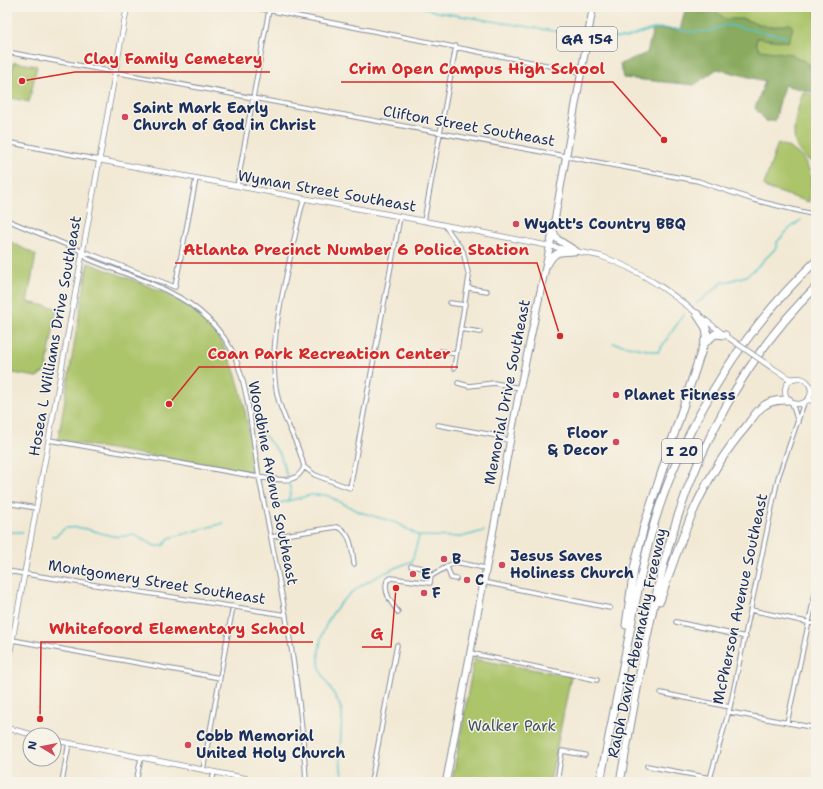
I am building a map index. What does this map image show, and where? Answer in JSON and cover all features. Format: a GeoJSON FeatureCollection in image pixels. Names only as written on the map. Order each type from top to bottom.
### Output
{"type":"FeatureCollection","features":[{"type":"Feature","properties":{"kind":"highway","name":"Ralph David Abernathy Freeway"},"geometry":{"type":"LineString","coordinates":[[600,782],[642,567],[650,535],[667,486],[691,430],[711,394],[760,322],[781,297],[816,261]]}},
{"type":"Feature","properties":{"kind":"highway","name":"Ralph David Abernathy Freeway"},"geometry":{"type":"LineString","coordinates":[[620,782],[648,642],[673,533],[693,476],[716,425],[738,386],[762,349],[787,318],[816,287]]}},
{"type":"Feature","properties":{"kind":"highway"},"geometry":{"type":"LineString","coordinates":[[620,677],[632,578],[639,542],[654,490],[707,334],[706,328],[698,314]]}},
{"type":"Feature","properties":{"kind":"highway"},"geometry":{"type":"LineString","coordinates":[[703,346],[715,334],[727,337]]}},
{"type":"Feature","properties":{"kind":"highway"},"geometry":{"type":"LineString","coordinates":[[648,642],[680,544],[697,502],[714,469],[728,448],[764,405],[776,401],[790,401]]}},
{"type":"Feature","properties":{"kind":"main road","name":"Memorial Drive Southeast"},"geometry":{"type":"LineString","coordinates":[[446,782],[485,568],[520,388],[550,246],[593,7]]}},
{"type":"Feature","properties":{"kind":"main road"},"geometry":{"type":"LineString","coordinates":[[552,230],[557,239],[576,251]]}},
{"type":"Feature","properties":{"kind":"main road"},"geometry":{"type":"LineString","coordinates":[[545,269],[555,254],[564,251],[576,251]]}},
{"type":"Feature","properties":{"kind":"street","name":"Hosea L Williams Drive Southeast"},"geometry":{"type":"LineString","coordinates":[[7,670],[127,7]]}},
{"type":"Feature","properties":{"kind":"street"},"geometry":{"type":"LineString","coordinates":[[252,7],[456,46],[581,72]]}},
{"type":"Feature","properties":{"kind":"street"},"geometry":{"type":"LineString","coordinates":[[237,186],[269,10]]}},
{"type":"Feature","properties":{"kind":"street"},"geometry":{"type":"LineString","coordinates":[[424,221],[456,46]]}},
{"type":"Feature","properties":{"kind":"street","name":"Clifton Street Southeast"},"geometry":{"type":"LineString","coordinates":[[7,52],[115,73],[253,96],[698,182],[754,200],[816,215]]}},
{"type":"Feature","properties":{"kind":"street"},"geometry":{"type":"LineString","coordinates":[[7,142],[100,160]]}},
{"type":"Feature","properties":{"kind":"street","name":"Wyman Street Southeast"},"geometry":{"type":"LineString","coordinates":[[100,160],[576,251],[625,265],[656,284],[727,337],[781,374],[794,379]]}},
{"type":"Feature","properties":{"kind":"street"},"geometry":{"type":"LineString","coordinates":[[82,254],[88,253],[175,288],[196,179]]}},
{"type":"Feature","properties":{"kind":"street"},"geometry":{"type":"LineString","coordinates":[[304,199],[281,301],[275,367],[278,401],[299,448],[304,467],[315,475],[350,488],[400,217]]}},
{"type":"Feature","properties":{"kind":"street","name":"Woodbine Avenue Southeast"},"geometry":{"type":"LineString","coordinates":[[7,220],[79,250],[88,259],[174,294],[194,306],[213,324],[234,355],[240,371],[299,691],[306,782]]}},
{"type":"Feature","properties":{"kind":"street"},"geometry":{"type":"LineString","coordinates":[[445,226],[463,251],[468,268],[468,288],[454,368]]}},
{"type":"Feature","properties":{"kind":"street"},"geometry":{"type":"LineString","coordinates":[[468,288],[487,291]]}},
{"type":"Feature","properties":{"kind":"street"},"geometry":{"type":"LineString","coordinates":[[450,303],[465,305]]}},
{"type":"Feature","properties":{"kind":"street"},"geometry":{"type":"LineString","coordinates":[[460,329],[480,332]]}},
{"type":"Feature","properties":{"kind":"street"},"geometry":{"type":"LineString","coordinates":[[441,350],[456,354]]}},
{"type":"Feature","properties":{"kind":"street"},"geometry":{"type":"LineString","coordinates":[[781,374],[798,423]]}},
{"type":"Feature","properties":{"kind":"street"},"geometry":{"type":"LineString","coordinates":[[786,388],[794,379],[806,381],[810,388],[816,393]]}},
{"type":"Feature","properties":{"kind":"street"},"geometry":{"type":"LineString","coordinates":[[458,383],[469,386],[494,383],[520,388]]}},
{"type":"Feature","properties":{"kind":"street"},"geometry":{"type":"LineString","coordinates":[[790,401],[800,404],[806,401],[810,396],[810,388]]}},
{"type":"Feature","properties":{"kind":"street"},"geometry":{"type":"LineString","coordinates":[[806,401],[816,401]]}},
{"type":"Feature","properties":{"kind":"street","name":"McPherson Avenue Southeast"},"geometry":{"type":"LineString","coordinates":[[709,780],[730,709],[746,638],[778,478],[806,401]]}},
{"type":"Feature","properties":{"kind":"street"},"geometry":{"type":"LineString","coordinates":[[438,425],[493,435],[510,441]]}},
{"type":"Feature","properties":{"kind":"street"},"geometry":{"type":"LineString","coordinates":[[49,440],[259,477],[290,480],[299,476],[304,467]]}},
{"type":"Feature","properties":{"kind":"street"},"geometry":{"type":"LineString","coordinates":[[7,503],[36,508]]}},
{"type":"Feature","properties":{"kind":"street"},"geometry":{"type":"LineString","coordinates":[[271,537],[337,527],[345,531],[348,535],[354,564]]}},
{"type":"Feature","properties":{"kind":"street"},"geometry":{"type":"LineString","coordinates":[[431,576],[455,562],[485,568]]}},
{"type":"Feature","properties":{"kind":"street"},"geometry":{"type":"LineString","coordinates":[[411,566],[423,568],[431,576]]}},
{"type":"Feature","properties":{"kind":"street"},"geometry":{"type":"LineString","coordinates":[[447,567],[451,578],[456,579]]}},
{"type":"Feature","properties":{"kind":"street","name":"Montgomery Street Southeast"},"geometry":{"type":"LineString","coordinates":[[7,571],[286,615]]}},
{"type":"Feature","properties":{"kind":"street"},"geometry":{"type":"LineString","coordinates":[[398,612],[386,590],[387,581],[391,578],[395,578],[430,583],[431,576]]}},
{"type":"Feature","properties":{"kind":"street"},"geometry":{"type":"LineString","coordinates":[[483,582],[610,608]]}},
{"type":"Feature","properties":{"kind":"street"},"geometry":{"type":"LineString","coordinates":[[787,723],[816,589]]}},
{"type":"Feature","properties":{"kind":"street"},"geometry":{"type":"LineString","coordinates":[[203,770],[233,606]]}},
{"type":"Feature","properties":{"kind":"street"},"geometry":{"type":"LineString","coordinates":[[751,610],[816,624]]}},
{"type":"Feature","properties":{"kind":"street"},"geometry":{"type":"LineString","coordinates":[[676,622],[746,638]]}},
{"type":"Feature","properties":{"kind":"street"},"geometry":{"type":"LineString","coordinates":[[7,639],[220,678]]}},
{"type":"Feature","properties":{"kind":"street"},"geometry":{"type":"LineString","coordinates":[[371,782],[397,645]]}},
{"type":"Feature","properties":{"kind":"street"},"geometry":{"type":"LineString","coordinates":[[470,653],[597,680]]}},
{"type":"Feature","properties":{"kind":"street"},"geometry":{"type":"LineString","coordinates":[[661,693],[787,723],[816,728]]}},
{"type":"Feature","properties":{"kind":"street"},"geometry":{"type":"LineString","coordinates":[[7,728],[22,732]]}},
{"type":"Feature","properties":{"kind":"street"},"geometry":{"type":"LineString","coordinates":[[62,742],[264,782]]}},
{"type":"Feature","properties":{"kind":"street"},"geometry":{"type":"LineString","coordinates":[[62,782],[69,743]]}},
{"type":"Feature","properties":{"kind":"street"},"geometry":{"type":"LineString","coordinates":[[558,782],[562,751],[586,755]]}},
{"type":"Feature","properties":{"kind":"street"},"geometry":{"type":"LineString","coordinates":[[136,782],[141,758]]}},
{"type":"Feature","properties":{"kind":"street"},"geometry":{"type":"LineString","coordinates":[[647,766],[709,780]]}},
{"type":"Feature","properties":{"kind":"street"},"geometry":{"type":"LineString","coordinates":[[212,782],[214,772]]}},
{"type":"Feature","properties":{"kind":"green space"},"geometry":{"type":"Polygon","coordinates":[[[686,7],[711,7],[725,19],[743,19],[769,27],[790,24],[793,28],[788,42],[757,38],[756,44],[760,50],[791,54],[816,68],[816,93],[784,85],[775,121],[766,121],[755,108],[765,81],[717,69],[694,85],[623,78],[620,64],[647,53],[653,29],[680,30],[686,7]]]}},
{"type":"Feature","properties":{"kind":"green space"},"geometry":{"type":"Polygon","coordinates":[[[705,7],[816,7],[816,80],[695,62],[705,7]]]}},
{"type":"Feature","properties":{"kind":"green space"},"geometry":{"type":"Polygon","coordinates":[[[14,62],[37,66],[29,102],[7,97],[14,62]]]}},
{"type":"Feature","properties":{"kind":"green space"},"geometry":{"type":"Polygon","coordinates":[[[803,92],[816,96],[816,165],[799,151],[794,137],[795,122],[803,92]]]}},
{"type":"Feature","properties":{"kind":"green space"},"geometry":{"type":"Polygon","coordinates":[[[778,143],[796,152],[803,158],[807,165],[811,181],[809,202],[766,188],[764,185],[778,143]]]}},
{"type":"Feature","properties":{"kind":"green space"},"geometry":{"type":"Polygon","coordinates":[[[7,240],[36,255],[27,302],[57,308],[46,370],[37,377],[7,372],[7,240]]]}},
{"type":"Feature","properties":{"kind":"green space"},"geometry":{"type":"Polygon","coordinates":[[[88,263],[142,283],[169,295],[192,309],[208,324],[221,342],[231,361],[238,382],[244,404],[255,469],[251,473],[58,440],[88,263]]]}},
{"type":"Feature","properties":{"kind":"green space","name":"Walker Park"},"geometry":{"type":"Polygon","coordinates":[[[474,659],[571,676],[550,782],[452,782],[474,659]]]}},
{"type":"Feature","properties":{"kind":"waterway"},"geometry":{"type":"LineString","coordinates":[[422,7],[437,12],[577,35]]}},
{"type":"Feature","properties":{"kind":"waterway"},"geometry":{"type":"LineString","coordinates":[[594,37],[626,38],[656,28],[676,29],[690,32],[709,31],[727,25],[787,37]]}},
{"type":"Feature","properties":{"kind":"waterway"},"geometry":{"type":"LineString","coordinates":[[696,304],[722,283],[746,276],[753,271],[776,248],[777,242],[789,229],[801,220]]}},
{"type":"Feature","properties":{"kind":"waterway"},"geometry":{"type":"LineString","coordinates":[[613,343],[658,352],[684,314]]}},
{"type":"Feature","properties":{"kind":"waterway"},"geometry":{"type":"LineString","coordinates":[[264,435],[280,454],[287,476]]}},
{"type":"Feature","properties":{"kind":"waterway"},"geometry":{"type":"LineString","coordinates":[[288,500],[291,493],[289,484]]}},
{"type":"Feature","properties":{"kind":"waterway"},"geometry":{"type":"LineString","coordinates":[[276,504],[311,495],[326,495],[360,512],[397,523],[419,536],[461,537],[484,531]]}},
{"type":"Feature","properties":{"kind":"waterway"},"geometry":{"type":"LineString","coordinates":[[52,536],[56,536],[65,528],[79,528],[113,536],[126,536],[133,534],[155,546],[163,546],[169,538],[224,523]]}},
{"type":"Feature","properties":{"kind":"waterway"},"geometry":{"type":"LineString","coordinates":[[7,532],[23,532]]}},
{"type":"Feature","properties":{"kind":"waterway"},"geometry":{"type":"LineString","coordinates":[[344,782],[340,758],[342,712],[338,701],[323,676],[320,667],[319,655],[321,639],[327,623],[335,610],[356,589],[369,581],[412,561],[419,536]]}},
{"type":"Feature","properties":{"kind":"place","name":"Clay Family Cemetery"},"geometry":{"type":"Point","coordinates":[22,81]}},
{"type":"Feature","properties":{"kind":"place","name":"Saint Mark Early Church of God in Christ"},"geometry":{"type":"Point","coordinates":[125,117]}},
{"type":"Feature","properties":{"kind":"place","name":"Crim Open Campus High School"},"geometry":{"type":"Point","coordinates":[664,140]}},
{"type":"Feature","properties":{"kind":"place","name":"Wyatt's Country BBQ"},"geometry":{"type":"Point","coordinates":[516,224]}},
{"type":"Feature","properties":{"kind":"place","name":"Atlanta Precinct Number 6 Police Station"},"geometry":{"type":"Point","coordinates":[560,336]}},
{"type":"Feature","properties":{"kind":"place","name":"Planet Fitness"},"geometry":{"type":"Point","coordinates":[616,395]}},
{"type":"Feature","properties":{"kind":"place","name":"Coan Park Recreation Center"},"geometry":{"type":"Point","coordinates":[169,404]}},
{"type":"Feature","properties":{"kind":"place","name":"Floor & Decor"},"geometry":{"type":"Point","coordinates":[616,442]}},
{"type":"Feature","properties":{"kind":"place","name":"B"},"geometry":{"type":"Point","coordinates":[444,559]}},
{"type":"Feature","properties":{"kind":"place","name":"Jesus Saves Holiness Church"},"geometry":{"type":"Point","coordinates":[502,565]}},
{"type":"Feature","properties":{"kind":"place","name":"E"},"geometry":{"type":"Point","coordinates":[413,574]}},
{"type":"Feature","properties":{"kind":"place","name":"C"},"geometry":{"type":"Point","coordinates":[467,580]}},
{"type":"Feature","properties":{"kind":"place","name":"G"},"geometry":{"type":"Point","coordinates":[396,588]}},
{"type":"Feature","properties":{"kind":"place","name":"F"},"geometry":{"type":"Point","coordinates":[424,593]}},
{"type":"Feature","properties":{"kind":"place","name":"Whitefoord Elementary School"},"geometry":{"type":"Point","coordinates":[40,719]}},
{"type":"Feature","properties":{"kind":"place","name":"Cobb Memorial United Holy Church"},"geometry":{"type":"Point","coordinates":[188,745]}}]}
